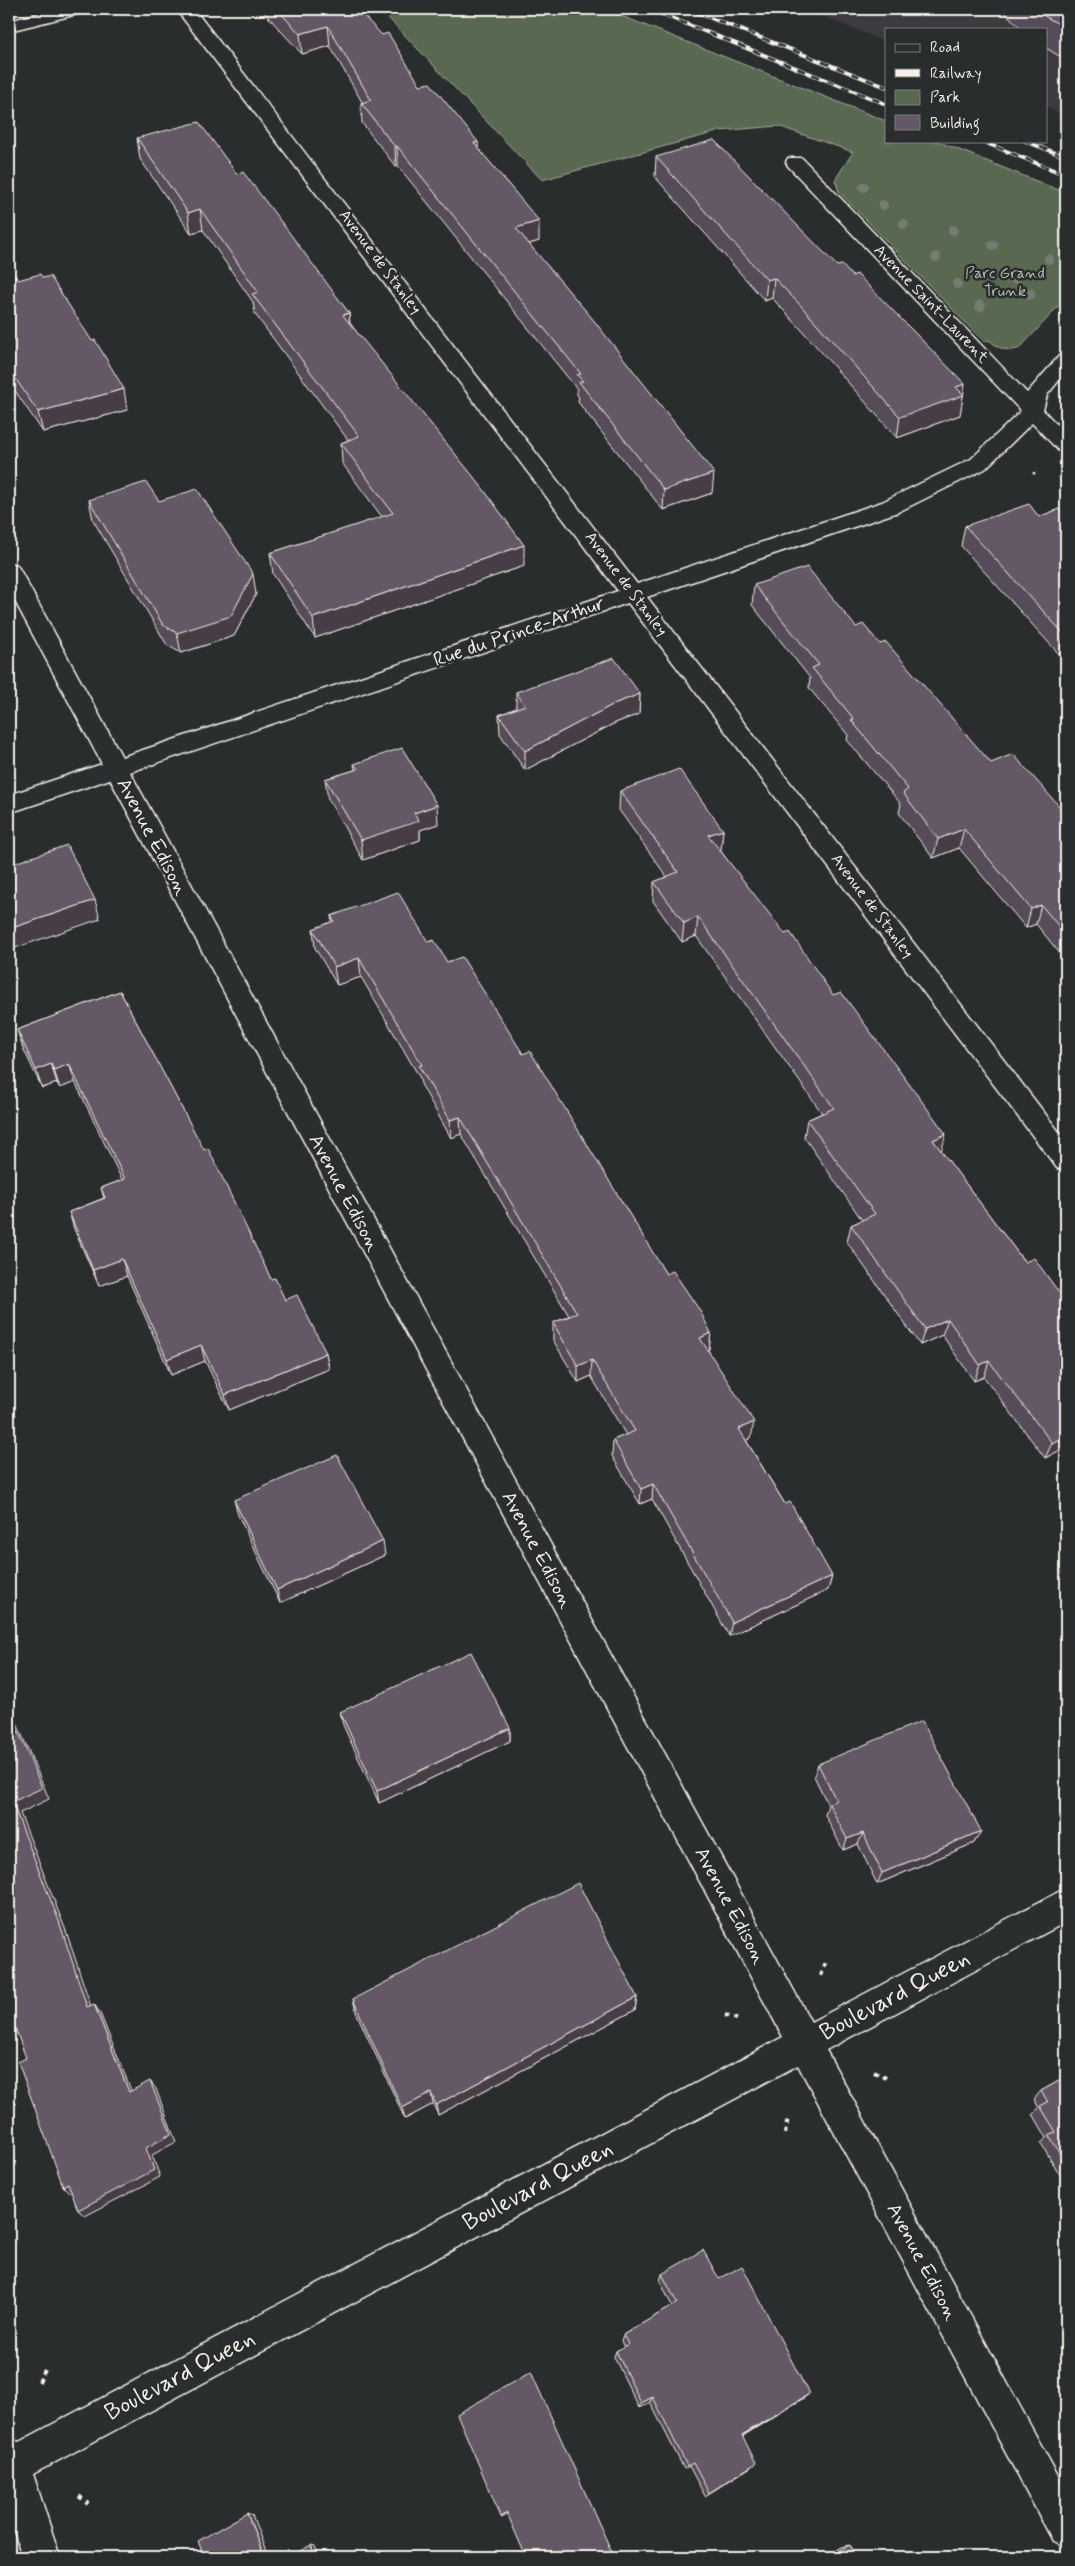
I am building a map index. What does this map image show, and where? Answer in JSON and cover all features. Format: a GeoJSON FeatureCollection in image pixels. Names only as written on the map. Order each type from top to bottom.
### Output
{"type":"FeatureCollection","features":[{"type":"Feature","properties":{"kind":"street"},"geometry":{"type":"LineString","coordinates":[[9,26],[76,9]]}},
{"type":"Feature","properties":{"kind":"street","name":"Avenue de Stanley"},"geometry":{"type":"LineString","coordinates":[[185,9],[634,593],[1066,1160]]}},
{"type":"Feature","properties":{"kind":"street","name":"Avenue Saint-Laurent"},"geometry":{"type":"LineString","coordinates":[[795,162],[1066,446]]}},
{"type":"Feature","properties":{"kind":"street","name":"Rue du Prince-Arthur"},"geometry":{"type":"LineString","coordinates":[[9,804],[890,507],[978,464],[1033,411],[1037,394],[1066,360]]}},
{"type":"Feature","properties":{"kind":"street","name":"Avenue Edison"},"geometry":{"type":"LineString","coordinates":[[9,570],[1066,2528]]}},
{"type":"Feature","properties":{"kind":"street","name":"Boulevard Queen"},"geometry":{"type":"LineString","coordinates":[[10,2463],[805,2044],[1066,1904]]}},
{"type":"Feature","properties":{"kind":"street"},"geometry":{"type":"LineString","coordinates":[[10,2463],[41,2557]]}},
{"type":"Feature","properties":{"kind":"path"},"geometry":{"type":"LineString","coordinates":[[822,1976],[826,1962]]}},
{"type":"Feature","properties":{"kind":"path"},"geometry":{"type":"LineString","coordinates":[[725,2015],[737,2019]]}},
{"type":"Feature","properties":{"kind":"path"},"geometry":{"type":"LineString","coordinates":[[874,2072],[886,2078]]}},
{"type":"Feature","properties":{"kind":"path"},"geometry":{"type":"LineString","coordinates":[[785,2134],[788,2117]]}},
{"type":"Feature","properties":{"kind":"path"},"geometry":{"type":"LineString","coordinates":[[39,2382],[44,2370]]}},
{"type":"Feature","properties":{"kind":"path"},"geometry":{"type":"LineString","coordinates":[[79,2496],[88,2504]]}},
{"type":"Feature","properties":{"kind":"shaded area"},"geometry":{"type":"Polygon","coordinates":[[[805,9],[1066,9],[1066,116],[1048,108],[1048,28],[885,28],[885,42],[805,9]]]}},
{"type":"Feature","properties":{"kind":"green space","name":"Parc Grand Trunk"},"geometry":{"type":"Polygon","coordinates":[[[380,9],[604,9],[885,121],[885,142],[939,142],[1066,193],[1066,298],[1020,348],[1007,350],[989,340],[984,342],[839,192],[835,180],[853,152],[778,126],[720,131],[542,180],[380,9]]]}},
{"type":"Feature","properties":{"kind":"building"},"geometry":{"type":"Polygon","coordinates":[[[277,9],[357,9],[382,35],[388,33],[420,85],[430,83],[478,142],[474,143],[539,221],[516,228],[591,317],[714,473],[664,490],[579,382],[583,381],[577,375],[581,374],[361,103],[371,100],[328,26],[300,34],[277,9]]]}},
{"type":"Feature","properties":{"kind":"building"},"geometry":{"type":"Polygon","coordinates":[[[1037,9],[1066,9],[1066,28],[1046,17],[1037,9]]]}},
{"type":"Feature","properties":{"kind":"building"},"geometry":{"type":"Polygon","coordinates":[[[199,122],[237,174],[243,172],[349,313],[343,315],[481,486],[524,545],[313,618],[270,553],[393,513],[341,443],[359,436],[252,294],[258,292],[200,209],[188,213],[137,138],[199,122]]]}},
{"type":"Feature","properties":{"kind":"building"},"geometry":{"type":"Polygon","coordinates":[[[714,140],[837,266],[842,265],[852,276],[857,274],[965,384],[956,387],[964,395],[900,417],[802,307],[774,278],[767,280],[656,157],[714,140]]]}},
{"type":"Feature","properties":{"kind":"building"},"geometry":{"type":"Polygon","coordinates":[[[9,266],[18,280],[40,274],[43,278],[50,276],[92,341],[95,340],[124,389],[38,412],[9,369],[9,266]]]}},
{"type":"Feature","properties":{"kind":"building"},"geometry":{"type":"Polygon","coordinates":[[[146,482],[159,501],[197,489],[253,574],[231,616],[177,633],[163,625],[89,500],[146,482]]]}},
{"type":"Feature","properties":{"kind":"building"},"geometry":{"type":"Polygon","coordinates":[[[1029,504],[1039,517],[1059,509],[1066,517],[1066,634],[965,526],[1029,504]]]}},
{"type":"Feature","properties":{"kind":"building"},"geometry":{"type":"Polygon","coordinates":[[[807,567],[856,627],[863,624],[880,644],[886,642],[991,763],[1013,754],[1066,814],[1066,935],[1041,905],[1031,909],[964,829],[938,839],[903,793],[908,789],[851,720],[854,719],[812,668],[819,665],[754,585],[807,567]]]}},
{"type":"Feature","properties":{"kind":"building"},"geometry":{"type":"Polygon","coordinates":[[[614,658],[640,694],[616,703],[525,751],[499,715],[525,705],[516,692],[614,658]]]}},
{"type":"Feature","properties":{"kind":"building"},"geometry":{"type":"Polygon","coordinates":[[[402,748],[437,805],[414,813],[419,821],[361,840],[325,779],[358,769],[354,764],[402,748]]]}},
{"type":"Feature","properties":{"kind":"building"},"geometry":{"type":"Polygon","coordinates":[[[679,769],[723,830],[708,835],[785,934],[790,932],[833,995],[841,992],[946,1134],[933,1140],[1020,1256],[1025,1262],[1034,1258],[1066,1302],[1066,1435],[1052,1443],[989,1361],[980,1365],[948,1319],[925,1329],[851,1225],[875,1214],[807,1120],[834,1108],[698,917],[684,923],[654,882],[678,872],[620,791],[679,769]]]}},
{"type":"Feature","properties":{"kind":"building"},"geometry":{"type":"Polygon","coordinates":[[[67,845],[95,900],[9,929],[9,865],[67,845]]]}},
{"type":"Feature","properties":{"kind":"building"},"geometry":{"type":"Polygon","coordinates":[[[398,892],[428,942],[434,940],[447,962],[462,957],[523,1054],[530,1051],[666,1274],[673,1271],[700,1311],[711,1333],[700,1338],[754,1422],[739,1429],[785,1504],[790,1502],[832,1576],[732,1622],[653,1484],[641,1489],[613,1440],[635,1431],[592,1360],[578,1366],[553,1323],[577,1313],[460,1117],[450,1120],[419,1066],[422,1065],[359,958],[334,967],[313,929],[334,921],[331,916],[398,892]]]}},
{"type":"Feature","properties":{"kind":"building"},"geometry":{"type":"Polygon","coordinates":[[[120,991],[204,1150],[208,1148],[271,1279],[275,1278],[285,1300],[297,1295],[326,1353],[225,1395],[201,1345],[167,1359],[122,1259],[93,1270],[69,1212],[105,1198],[101,1188],[125,1179],[69,1064],[54,1070],[51,1064],[36,1070],[17,1030],[120,991]]]}},
{"type":"Feature","properties":{"kind":"building"},"geometry":{"type":"Polygon","coordinates":[[[337,1455],[383,1541],[277,1590],[234,1500],[337,1455]]]}},
{"type":"Feature","properties":{"kind":"building"},"geometry":{"type":"Polygon","coordinates":[[[471,1652],[510,1728],[377,1791],[340,1712],[471,1652]]]}},
{"type":"Feature","properties":{"kind":"building"},"geometry":{"type":"Polygon","coordinates":[[[9,1709],[42,1788],[12,1802],[59,1921],[87,2007],[94,2004],[129,2092],[150,2081],[171,2134],[146,2148],[154,2170],[78,2210],[68,2183],[63,2186],[18,2062],[26,2058],[9,2011],[9,1709]]]}},
{"type":"Feature","properties":{"kind":"building"},"geometry":{"type":"Polygon","coordinates":[[[922,1721],[981,1831],[882,1873],[863,1833],[847,1839],[829,1804],[836,1800],[818,1764],[922,1721]]]}},
{"type":"Feature","properties":{"kind":"building"},"geometry":{"type":"Polygon","coordinates":[[[578,1883],[637,1997],[436,2105],[431,2093],[402,2108],[353,1999],[578,1883]]]}},
{"type":"Feature","properties":{"kind":"building"},"geometry":{"type":"Polygon","coordinates":[[[1066,2077],[1066,2164],[1049,2135],[1056,2132],[1040,2106],[1048,2102],[1041,2091],[1066,2077]]]}},
{"type":"Feature","properties":{"kind":"building"},"geometry":{"type":"Polygon","coordinates":[[[703,2250],[719,2279],[742,2266],[809,2394],[742,2435],[756,2463],[709,2493],[693,2463],[687,2466],[653,2397],[641,2403],[616,2351],[628,2344],[623,2335],[677,2303],[662,2274],[703,2250]]]}},
{"type":"Feature","properties":{"kind":"building"},"geometry":{"type":"Polygon","coordinates":[[[531,2372],[614,2557],[526,2557],[507,2513],[501,2517],[457,2414],[531,2372]]]}},
{"type":"Feature","properties":{"kind":"building"},"geometry":{"type":"Polygon","coordinates":[[[247,2513],[264,2557],[204,2557],[198,2541],[247,2513]]]}},
{"type":"Feature","properties":{"kind":"building"},"geometry":{"type":"Polygon","coordinates":[[[311,2545],[315,2557],[289,2557],[311,2545]]]}},
{"type":"Feature","properties":{"kind":"building"},"geometry":{"type":"Polygon","coordinates":[[[850,2545],[856,2557],[830,2557],[850,2545]]]}},
{"type":"Feature","properties":{"kind":"railway"},"geometry":{"type":"LineString","coordinates":[[649,9],[885,104]]}},
{"type":"Feature","properties":{"kind":"railway"},"geometry":{"type":"LineString","coordinates":[[688,9],[885,87]]}},
{"type":"Feature","properties":{"kind":"railway"},"geometry":{"type":"LineString","coordinates":[[984,142],[1066,175]]}},
{"type":"Feature","properties":{"kind":"railway"},"geometry":{"type":"LineString","coordinates":[[1028,142],[1066,157]]}}]}
